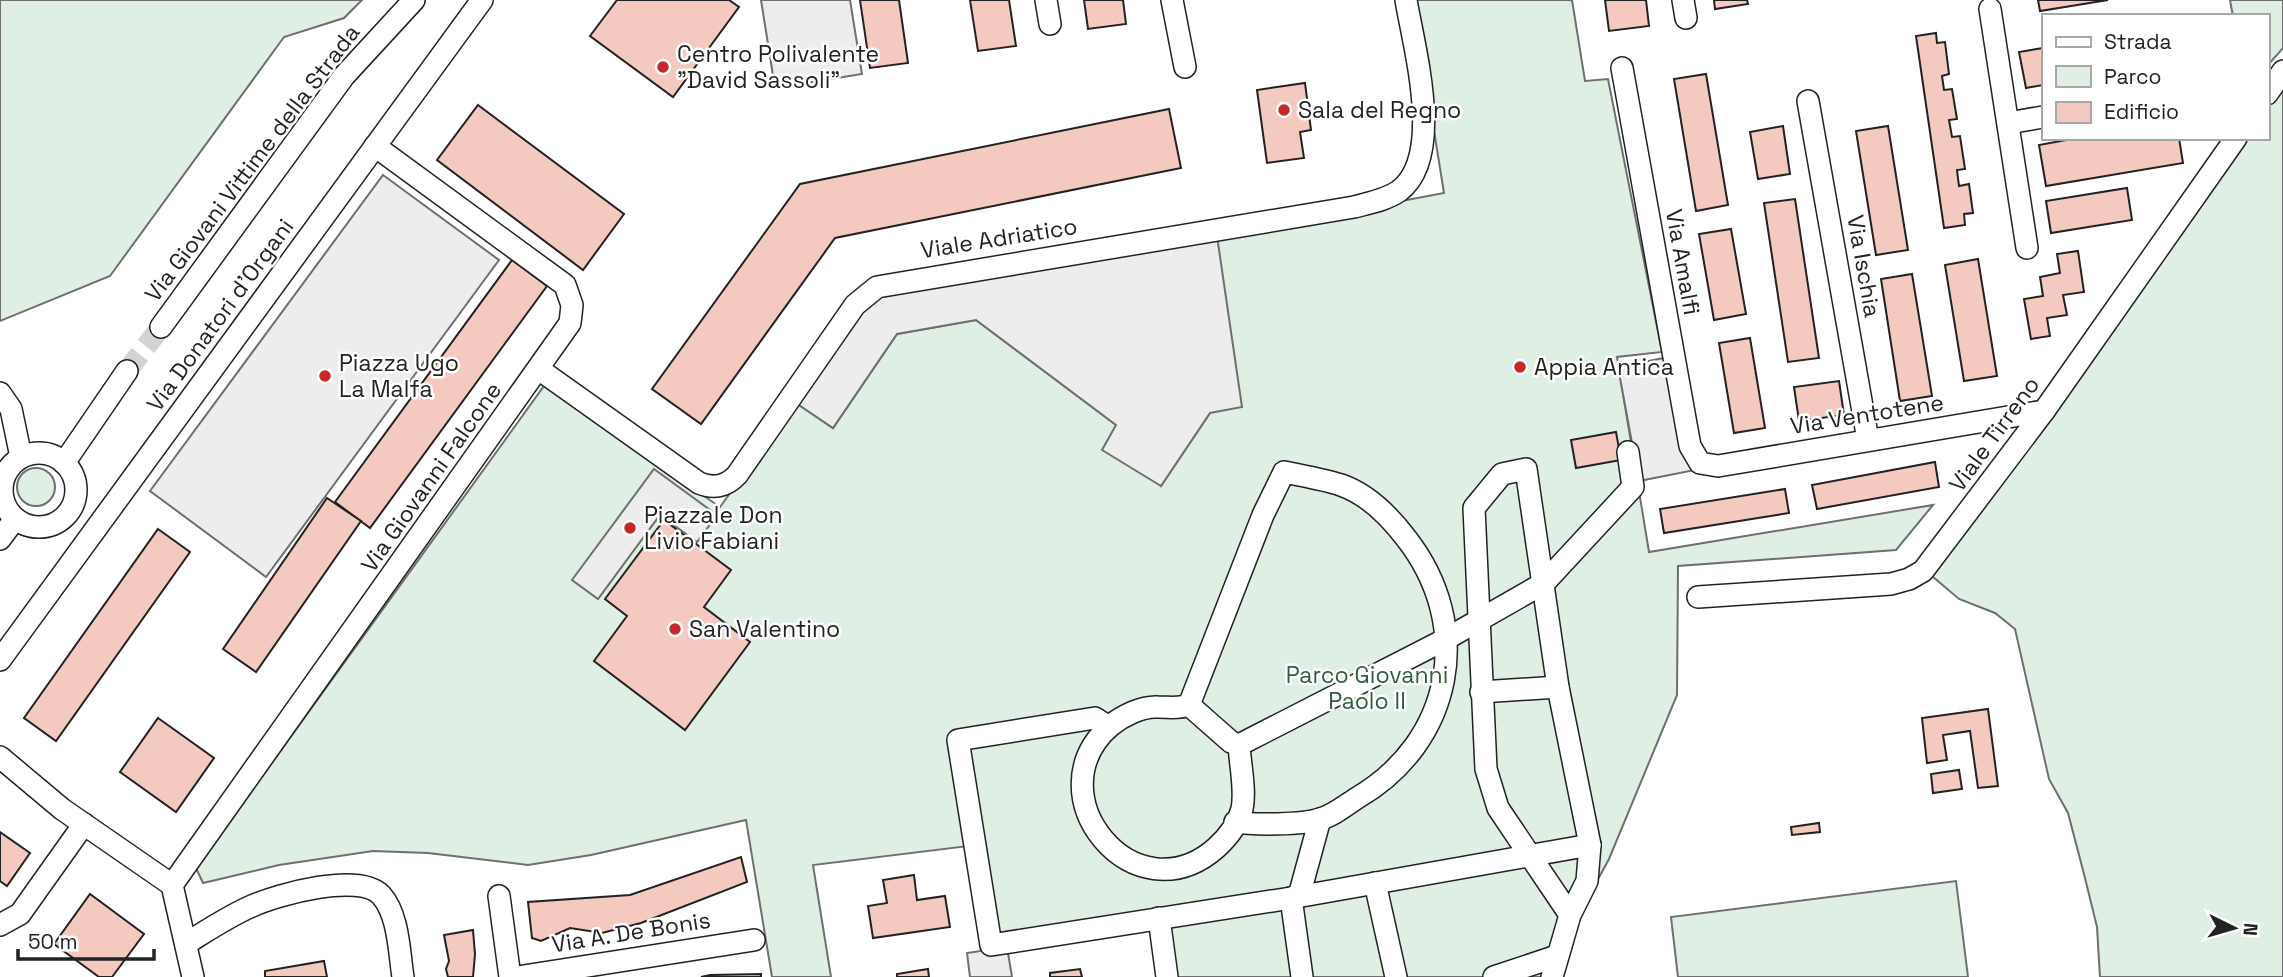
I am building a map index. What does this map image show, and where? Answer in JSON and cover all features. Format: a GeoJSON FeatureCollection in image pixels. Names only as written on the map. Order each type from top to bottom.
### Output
{"type":"FeatureCollection","features":[{"type":"Feature","properties":{"kind":"street","name":"Via Giovani Vittime della Strada"},"geometry":{"type":"LineString","coordinates":[[161,327],[344,76],[414,0]]}},
{"type":"Feature","properties":{"kind":"street","name":"Via Donatori d'Organi"},"geometry":{"type":"LineString","coordinates":[[0,660],[482,0]]}},
{"type":"Feature","properties":{"kind":"street"},"geometry":{"type":"LineString","coordinates":[[1046,0],[1050,24]]}},
{"type":"Feature","properties":{"kind":"street"},"geometry":{"type":"LineString","coordinates":[[1172,0],[1185,67]]}},
{"type":"Feature","properties":{"kind":"street","name":"Viale Adriatico"},"geometry":{"type":"LineString","coordinates":[[540,370],[699,483],[712,487],[723,485],[737,475],[855,305],[877,287],[1354,206],[1384,198],[1400,190],[1416,169],[1424,127],[1406,0]]}},
{"type":"Feature","properties":{"kind":"street"},"geometry":{"type":"LineString","coordinates":[[1990,9],[2027,248]]}},
{"type":"Feature","properties":{"kind":"street","name":"Via Amalfi"},"geometry":{"type":"LineString","coordinates":[[1622,68],[1690,446],[1700,463]]}},
{"type":"Feature","properties":{"kind":"street","name":"Via Ischia"},"geometry":{"type":"LineString","coordinates":[[1808,101],[1868,440]]}},
{"type":"Feature","properties":{"kind":"street"},"geometry":{"type":"LineString","coordinates":[[2008,122],[2042,117]]}},
{"type":"Feature","properties":{"kind":"street","name":"Viale Tirreno"},"geometry":{"type":"LineString","coordinates":[[1698,597],[1891,584],[1909,579],[1923,570],[2044,411],[2235,140]]}},
{"type":"Feature","properties":{"kind":"street","name":"Via Giovanni Falcone"},"geometry":{"type":"LineString","coordinates":[[172,885],[540,370],[570,323],[572,305],[565,285],[375,146]]}},
{"type":"Feature","properties":{"kind":"street"},"geometry":{"type":"LineString","coordinates":[[64,463],[127,371]]}},
{"type":"Feature","properties":{"kind":"street"},"geometry":{"type":"LineString","coordinates":[[0,393],[11,408],[21,457]]}},
{"type":"Feature","properties":{"kind":"street","name":"Via Ventotene"},"geometry":{"type":"LineString","coordinates":[[1700,463],[1717,466],[2044,411]]}},
{"type":"Feature","properties":{"kind":"street"},"geometry":{"type":"LineString","coordinates":[[1239,746],[1446,639],[1544,583],[1633,487],[1628,452]]}},
{"type":"Feature","properties":{"kind":"street"},"geometry":{"type":"LineString","coordinates":[[42,453],[64,463],[76,485],[71,510],[62,520],[38,528],[15,519],[7,511],[1,488],[10,467],[21,457],[42,453]]}},
{"type":"Feature","properties":{"kind":"street"},"geometry":{"type":"LineString","coordinates":[[1552,977],[1570,915],[1587,881],[1590,845],[1558,687],[1526,469],[1502,474],[1474,508],[1486,769],[1498,808],[1570,915]]}},
{"type":"Feature","properties":{"kind":"street"},"geometry":{"type":"LineString","coordinates":[[1236,822],[1320,820],[1377,786],[1420,743],[1443,692],[1446,639],[1440,597],[1419,554],[1389,516],[1343,485],[1284,472],[1263,515],[1189,705],[1182,708],[1154,706],[1128,714],[1109,727],[1088,757],[1082,779],[1085,810],[1101,841],[1126,860],[1155,869],[1179,868],[1203,859],[1229,837],[1242,808],[1239,746]]}},
{"type":"Feature","properties":{"kind":"street"},"geometry":{"type":"LineString","coordinates":[[0,540],[15,519]]}},
{"type":"Feature","properties":{"kind":"street"},"geometry":{"type":"LineString","coordinates":[[1481,692],[1558,687]]}},
{"type":"Feature","properties":{"kind":"street"},"geometry":{"type":"LineString","coordinates":[[1189,705],[1239,746]]}},
{"type":"Feature","properties":{"kind":"street"},"geometry":{"type":"LineString","coordinates":[[1109,727],[1095,718],[958,740],[991,945],[1295,897],[1590,845]]}},
{"type":"Feature","properties":{"kind":"street"},"geometry":{"type":"LineString","coordinates":[[2,761],[84,824],[172,885],[193,977]]}},
{"type":"Feature","properties":{"kind":"street"},"geometry":{"type":"LineString","coordinates":[[1303,977],[1295,897],[1320,820]]}},
{"type":"Feature","properties":{"kind":"street"},"geometry":{"type":"LineString","coordinates":[[0,925],[20,914],[84,824]]}},
{"type":"Feature","properties":{"kind":"street"},"geometry":{"type":"LineString","coordinates":[[1375,883],[1396,977]]}},
{"type":"Feature","properties":{"kind":"street"},"geometry":{"type":"LineString","coordinates":[[187,943],[232,916],[269,899],[358,884],[375,891],[388,905],[403,977]]}},
{"type":"Feature","properties":{"kind":"street"},"geometry":{"type":"LineString","coordinates":[[499,896],[510,977]]}},
{"type":"Feature","properties":{"kind":"street"},"geometry":{"type":"LineString","coordinates":[[1159,918],[1167,977]]}},
{"type":"Feature","properties":{"kind":"street","name":"Via A. De Bonis"},"geometry":{"type":"LineString","coordinates":[[517,977],[754,940]]}},
{"type":"Feature","properties":{"kind":"street"},"geometry":{"type":"LineString","coordinates":[[1494,977],[1557,956]]}},
{"type":"Feature","properties":{"kind":"green space"},"geometry":{"type":"Polygon","coordinates":[[[0,0],[362,0],[344,18],[284,37],[110,276],[0,321],[0,0]]]}},
{"type":"Feature","properties":{"kind":"green space","name":"Parco Giovanni Paolo II"},"geometry":{"type":"Polygon","coordinates":[[[1413,0],[1572,0],[1585,81],[1608,79],[1662,352],[1617,357],[1649,552],[1933,505],[1896,550],[1678,566],[1677,695],[1609,859],[1585,903],[1566,956],[1563,977],[1167,977],[1159,919],[991,945],[976,845],[813,865],[831,977],[772,977],[746,820],[591,855],[528,865],[428,853],[373,851],[279,865],[203,883],[196,868],[544,386],[720,507],[796,403],[833,428],[897,334],[976,320],[1116,425],[1161,486],[1210,413],[1217,236],[1444,193],[1413,0]]]}},
{"type":"Feature","properties":{"kind":"green space"},"geometry":{"type":"Polygon","coordinates":[[[2230,0],[2283,0],[2283,48],[2269,64],[2269,14],[2233,14],[2230,0]]]}},
{"type":"Feature","properties":{"kind":"green space"},"geometry":{"type":"Polygon","coordinates":[[[2283,84],[2283,977],[2100,977],[2097,927],[2068,813],[2049,779],[2015,629],[1995,613],[1959,599],[1932,576],[2243,140],[2269,140],[2269,103],[2283,84]]]}},
{"type":"Feature","properties":{"kind":"green space"},"geometry":{"type":"Polygon","coordinates":[[[36,468],[50,473],[55,487],[50,501],[36,506],[22,501],[17,487],[22,473],[36,468]]]}},
{"type":"Feature","properties":{"kind":"green space"},"geometry":{"type":"Polygon","coordinates":[[[1956,881],[1968,977],[1678,977],[1671,917],[1956,881]]]}},
{"type":"Feature","properties":{"kind":"shaded area"},"geometry":{"type":"Polygon","coordinates":[[[761,0],[850,0],[862,74],[775,88],[761,0]]]}},
{"type":"Feature","properties":{"kind":"shaded area","name":"Piazza Ugo La Malfa"},"geometry":{"type":"Polygon","coordinates":[[[383,175],[499,260],[266,577],[150,491],[383,175]]]}},
{"type":"Feature","properties":{"kind":"shaded area"},"geometry":{"type":"Polygon","coordinates":[[[1217,236],[1242,407],[1210,413],[1161,486],[1102,450],[1116,425],[976,320],[897,334],[833,428],[796,403],[873,291],[1217,236]]]}},
{"type":"Feature","properties":{"kind":"shaded area"},"geometry":{"type":"Polygon","coordinates":[[[1674,356],[1695,470],[1639,481],[1618,367],[1674,356]]]}},
{"type":"Feature","properties":{"kind":"shaded area","name":"Piazzale Don Livio Fabiani"},"geometry":{"type":"Polygon","coordinates":[[[654,469],[717,515],[697,542],[660,515],[598,599],[572,580],[654,469]]]}},
{"type":"Feature","properties":{"kind":"shaded area"},"geometry":{"type":"Polygon","coordinates":[[[1007,947],[1012,977],[970,977],[967,953],[1007,947]]]}},
{"type":"Feature","properties":{"kind":"building","name":"Centro Polivalente \"David Sassoli\""},"geometry":{"type":"Polygon","coordinates":[[[617,0],[729,0],[739,7],[673,97],[590,36],[617,0]]]}},
{"type":"Feature","properties":{"kind":"building"},"geometry":{"type":"Polygon","coordinates":[[[860,0],[899,0],[908,63],[870,68],[860,0]]]}},
{"type":"Feature","properties":{"kind":"building"},"geometry":{"type":"Polygon","coordinates":[[[970,0],[1009,0],[1016,46],[978,51],[970,0]]]}},
{"type":"Feature","properties":{"kind":"building"},"geometry":{"type":"Polygon","coordinates":[[[1084,0],[1123,0],[1126,24],[1088,29],[1084,0]]]}},
{"type":"Feature","properties":{"kind":"building"},"geometry":{"type":"Polygon","coordinates":[[[1605,0],[1646,0],[1649,26],[1609,31],[1605,0]]]}},
{"type":"Feature","properties":{"kind":"building"},"geometry":{"type":"Polygon","coordinates":[[[1714,0],[1747,0],[1748,4],[1715,9],[1714,0]]]}},
{"type":"Feature","properties":{"kind":"building"},"geometry":{"type":"Polygon","coordinates":[[[2038,0],[2108,0],[2040,11],[2038,0]]]}},
{"type":"Feature","properties":{"kind":"building"},"geometry":{"type":"Polygon","coordinates":[[[1936,33],[1937,43],[1945,42],[1949,74],[1942,76],[1944,90],[1952,89],[1957,119],[1949,120],[1952,137],[1960,136],[1965,169],[1957,170],[1959,186],[1969,184],[1973,213],[1964,214],[1965,225],[1944,228],[1916,36],[1936,33]]]}},
{"type":"Feature","properties":{"kind":"building"},"geometry":{"type":"Polygon","coordinates":[[[2042,48],[2042,85],[2026,88],[2019,52],[2042,48]]]}},
{"type":"Feature","properties":{"kind":"building"},"geometry":{"type":"Polygon","coordinates":[[[1706,74],[1728,205],[1696,211],[1674,79],[1706,74]]]}},
{"type":"Feature","properties":{"kind":"building","name":"Sala del Regno"},"geometry":{"type":"Polygon","coordinates":[[[1305,83],[1311,130],[1300,132],[1304,158],[1267,163],[1257,90],[1305,83]]]}},
{"type":"Feature","properties":{"kind":"building"},"geometry":{"type":"Polygon","coordinates":[[[478,105],[624,214],[583,270],[437,160],[478,105]]]}},
{"type":"Feature","properties":{"kind":"building"},"geometry":{"type":"Polygon","coordinates":[[[1169,109],[1181,168],[835,238],[701,424],[652,389],[800,184],[1169,109]]]}},
{"type":"Feature","properties":{"kind":"building"},"geometry":{"type":"Polygon","coordinates":[[[1783,126],[1790,174],[1758,179],[1750,132],[1783,126]]]}},
{"type":"Feature","properties":{"kind":"building"},"geometry":{"type":"Polygon","coordinates":[[[1888,126],[1908,250],[1876,255],[1856,131],[1888,126]]]}},
{"type":"Feature","properties":{"kind":"building"},"geometry":{"type":"Polygon","coordinates":[[[2066,140],[2179,140],[2183,163],[2046,186],[2039,145],[2066,140]]]}},
{"type":"Feature","properties":{"kind":"building"},"geometry":{"type":"Polygon","coordinates":[[[2127,188],[2132,220],[2051,233],[2046,201],[2127,188]]]}},
{"type":"Feature","properties":{"kind":"building"},"geometry":{"type":"Polygon","coordinates":[[[1795,199],[1819,358],[1788,362],[1764,203],[1795,199]]]}},
{"type":"Feature","properties":{"kind":"building"},"geometry":{"type":"Polygon","coordinates":[[[1731,229],[1746,314],[1714,320],[1699,234],[1731,229]]]}},
{"type":"Feature","properties":{"kind":"building"},"geometry":{"type":"Polygon","coordinates":[[[2078,251],[2084,292],[2063,295],[2067,315],[2047,318],[2050,336],[2031,339],[2024,299],[2043,296],[2040,277],[2060,273],[2057,254],[2078,251]]]}},
{"type":"Feature","properties":{"kind":"building"},"geometry":{"type":"Polygon","coordinates":[[[1978,259],[1997,376],[1964,381],[1945,265],[1978,259]]]}},
{"type":"Feature","properties":{"kind":"building"},"geometry":{"type":"Polygon","coordinates":[[[512,260],[547,286],[370,528],[335,502],[512,260]]]}},
{"type":"Feature","properties":{"kind":"building"},"geometry":{"type":"Polygon","coordinates":[[[1912,274],[1932,396],[1900,401],[1881,279],[1912,274]]]}},
{"type":"Feature","properties":{"kind":"building"},"geometry":{"type":"Polygon","coordinates":[[[1750,338],[1765,428],[1734,433],[1719,343],[1750,338]]]}},
{"type":"Feature","properties":{"kind":"building"},"geometry":{"type":"Polygon","coordinates":[[[1839,381],[1844,415],[1799,421],[1794,387],[1839,381]]]}},
{"type":"Feature","properties":{"kind":"building"},"geometry":{"type":"Polygon","coordinates":[[[1616,432],[1621,460],[1576,468],[1571,440],[1616,432]]]}},
{"type":"Feature","properties":{"kind":"building"},"geometry":{"type":"Polygon","coordinates":[[[1935,462],[1939,487],[1817,509],[1812,485],[1935,462]]]}},
{"type":"Feature","properties":{"kind":"building"},"geometry":{"type":"Polygon","coordinates":[[[1785,489],[1789,513],[1664,533],[1660,509],[1785,489]]]}},
{"type":"Feature","properties":{"kind":"building"},"geometry":{"type":"Polygon","coordinates":[[[327,498],[361,521],[256,672],[223,649],[327,498]]]}},
{"type":"Feature","properties":{"kind":"building","name":"San Valentino"},"geometry":{"type":"Polygon","coordinates":[[[664,520],[731,570],[704,607],[750,642],[685,730],[594,661],[627,616],[605,599],[664,520]]]}},
{"type":"Feature","properties":{"kind":"building"},"geometry":{"type":"Polygon","coordinates":[[[158,529],[190,552],[56,741],[24,718],[158,529]]]}},
{"type":"Feature","properties":{"kind":"building"},"geometry":{"type":"Polygon","coordinates":[[[1988,709],[1998,786],[1978,788],[1970,731],[1943,735],[1947,760],[1927,763],[1922,718],[1988,709]]]}},
{"type":"Feature","properties":{"kind":"building"},"geometry":{"type":"Polygon","coordinates":[[[158,718],[214,758],[176,812],[120,772],[158,718]]]}},
{"type":"Feature","properties":{"kind":"building"},"geometry":{"type":"Polygon","coordinates":[[[1959,770],[1962,789],[1933,793],[1931,774],[1959,770]]]}},
{"type":"Feature","properties":{"kind":"building"},"geometry":{"type":"Polygon","coordinates":[[[1819,823],[1820,832],[1792,835],[1791,827],[1819,823]]]}},
{"type":"Feature","properties":{"kind":"building"},"geometry":{"type":"Polygon","coordinates":[[[0,832],[30,853],[7,886],[0,881],[0,832]]]}},
{"type":"Feature","properties":{"kind":"building"},"geometry":{"type":"Polygon","coordinates":[[[741,857],[747,882],[641,923],[602,933],[570,928],[541,941],[532,938],[528,902],[630,895],[741,857]]]}},
{"type":"Feature","properties":{"kind":"building"},"geometry":{"type":"Polygon","coordinates":[[[914,875],[917,900],[945,896],[950,927],[873,938],[868,906],[887,903],[883,880],[914,875]]]}},
{"type":"Feature","properties":{"kind":"building"},"geometry":{"type":"Polygon","coordinates":[[[90,894],[144,934],[112,977],[99,977],[54,944],[90,894]]]}},
{"type":"Feature","properties":{"kind":"building"},"geometry":{"type":"Polygon","coordinates":[[[473,930],[473,977],[448,977],[446,969],[449,961],[444,935],[473,930]]]}},
{"type":"Feature","properties":{"kind":"building"},"geometry":{"type":"Polygon","coordinates":[[[324,961],[327,977],[265,977],[265,971],[324,961]]]}},
{"type":"Feature","properties":{"kind":"building"},"geometry":{"type":"Polygon","coordinates":[[[928,969],[929,977],[897,977],[897,974],[928,969]]]}},
{"type":"Feature","properties":{"kind":"building"},"geometry":{"type":"Polygon","coordinates":[[[1080,969],[1082,977],[1050,977],[1050,973],[1080,969]]]}},
{"type":"Feature","properties":{"kind":"building"},"geometry":{"type":"Polygon","coordinates":[[[761,974],[761,977],[701,977],[710,975],[761,974]]]}},
{"type":"Feature","properties":{"kind":"tunnel"},"geometry":{"type":"LineString","coordinates":[[127,371],[161,327]]}},
{"type":"Feature","properties":{"kind":"place","name":"Centro Polivalente \"David Sassoli\""},"geometry":{"type":"Point","coordinates":[663,67]}},
{"type":"Feature","properties":{"kind":"place","name":"Sala del Regno"},"geometry":{"type":"Point","coordinates":[1284,110]}},
{"type":"Feature","properties":{"kind":"place","name":"Appia Antica"},"geometry":{"type":"Point","coordinates":[1520,367]}},
{"type":"Feature","properties":{"kind":"place","name":"Piazza Ugo La Malfa"},"geometry":{"type":"Point","coordinates":[325,376]}},
{"type":"Feature","properties":{"kind":"place","name":"Piazzale Don Livio Fabiani"},"geometry":{"type":"Point","coordinates":[630,528]}},
{"type":"Feature","properties":{"kind":"place","name":"San Valentino"},"geometry":{"type":"Point","coordinates":[675,629]}}]}
